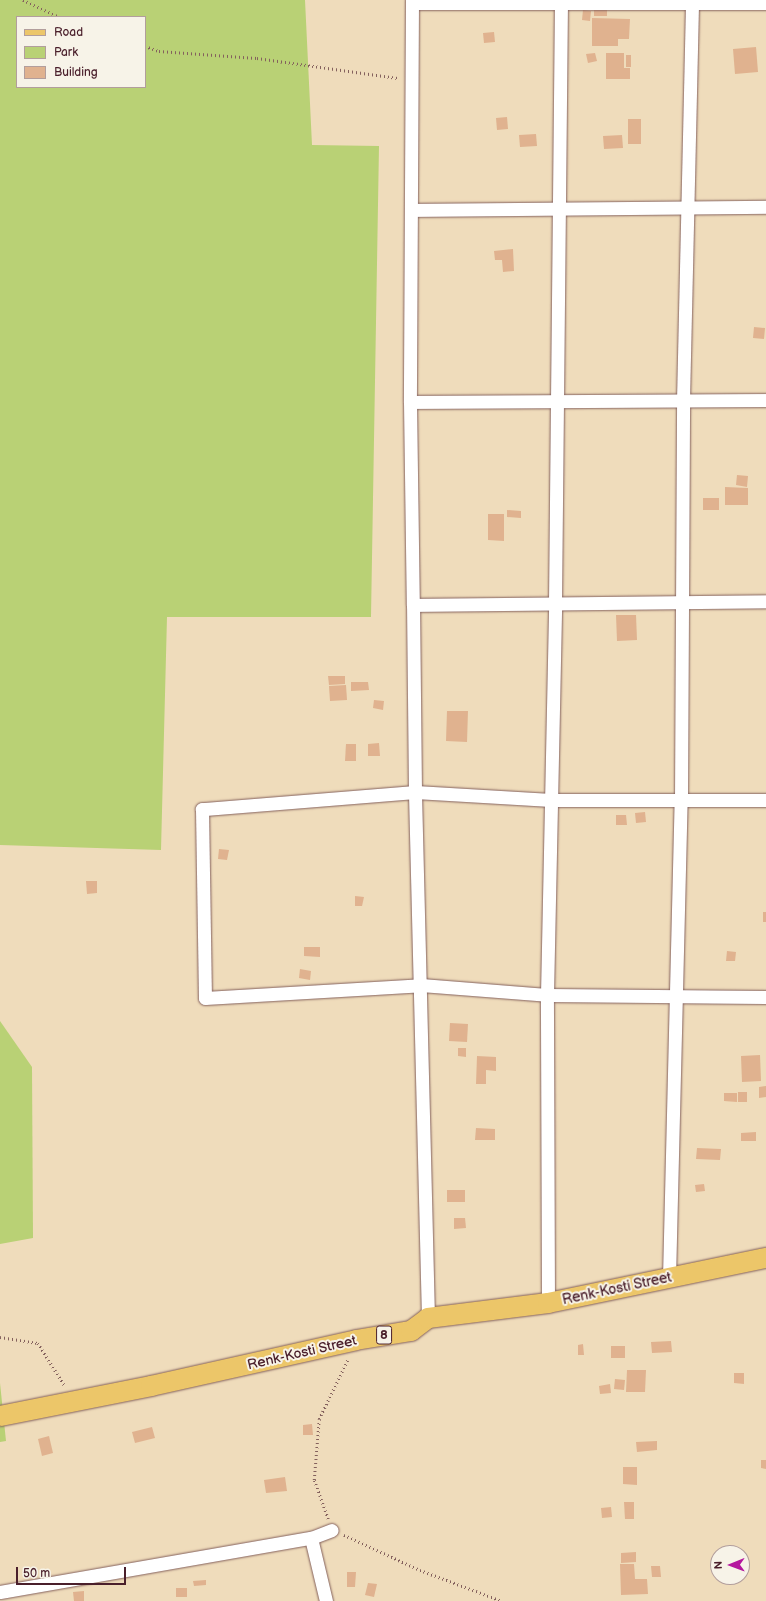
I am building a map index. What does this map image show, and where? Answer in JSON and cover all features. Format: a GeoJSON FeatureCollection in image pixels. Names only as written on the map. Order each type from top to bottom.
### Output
{"type":"FeatureCollection","features":[{"type":"Feature","properties":{"kind":"main road","name":"Renk-Kosti Street"},"geometry":{"type":"LineString","coordinates":[[0,1416],[298,1354],[356,1340],[411,1331],[428,1318],[548,1303],[766,1258]]}},
{"type":"Feature","properties":{"kind":"street"},"geometry":{"type":"LineString","coordinates":[[548,1303],[547,996],[555,603],[561,1]]}},
{"type":"Feature","properties":{"kind":"street"},"geometry":{"type":"LineString","coordinates":[[669,1278],[681,800],[683,400],[692,1]]}},
{"type":"Feature","properties":{"kind":"street"},"geometry":{"type":"LineString","coordinates":[[428,1318],[421,985],[415,792],[410,402],[410,80],[412,2],[692,1],[766,3]]}},
{"type":"Feature","properties":{"kind":"street"},"geometry":{"type":"LineString","coordinates":[[411,210],[766,207]]}},
{"type":"Feature","properties":{"kind":"street"},"geometry":{"type":"LineString","coordinates":[[410,402],[766,400]]}},
{"type":"Feature","properties":{"kind":"street"},"geometry":{"type":"LineString","coordinates":[[413,605],[766,601]]}},
{"type":"Feature","properties":{"kind":"street"},"geometry":{"type":"LineString","coordinates":[[766,800],[551,800],[415,792],[202,809],[205,998],[421,985],[547,996],[766,997]]}},
{"type":"Feature","properties":{"kind":"street"},"geometry":{"type":"LineString","coordinates":[[0,1592],[311,1538],[332,1530]]}},
{"type":"Feature","properties":{"kind":"street"},"geometry":{"type":"LineString","coordinates":[[311,1538],[326,1601]]}},
{"type":"Feature","properties":{"kind":"path"},"geometry":{"type":"LineString","coordinates":[[23,0],[58,16]]}},
{"type":"Feature","properties":{"kind":"path"},"geometry":{"type":"LineString","coordinates":[[146,46],[159,51],[257,58],[410,80]]}},
{"type":"Feature","properties":{"kind":"path"},"geometry":{"type":"LineString","coordinates":[[0,1337],[38,1343],[75,1401]]}},
{"type":"Feature","properties":{"kind":"path"},"geometry":{"type":"LineString","coordinates":[[356,1340],[319,1420],[314,1480],[332,1530],[420,1570],[502,1601]]}},
{"type":"Feature","properties":{"kind":"green space"},"geometry":{"type":"Polygon","coordinates":[[[0,0],[305,0],[312,145],[379,146],[371,617],[167,617],[161,850],[0,845],[0,0]]]}},
{"type":"Feature","properties":{"kind":"green space"},"geometry":{"type":"Polygon","coordinates":[[[0,1021],[32,1067],[33,1238],[0,1244],[0,1021]]]}},
{"type":"Feature","properties":{"kind":"green space"},"geometry":{"type":"Polygon","coordinates":[[[0,1383],[6,1441],[0,1442],[0,1383]]]}},
{"type":"Feature","properties":{"kind":"building"},"geometry":{"type":"Polygon","coordinates":[[[583,10],[591,11],[590,21],[582,20],[583,10]]]}},
{"type":"Feature","properties":{"kind":"building"},"geometry":{"type":"Polygon","coordinates":[[[594,10],[607,10],[607,16],[594,16],[594,10]]]}},
{"type":"Feature","properties":{"kind":"building"},"geometry":{"type":"Polygon","coordinates":[[[592,18],[630,19],[629,39],[618,39],[618,46],[592,46],[592,18]]]}},
{"type":"Feature","properties":{"kind":"building"},"geometry":{"type":"Polygon","coordinates":[[[494,32],[495,42],[484,43],[483,33],[494,32]]]}},
{"type":"Feature","properties":{"kind":"building"},"geometry":{"type":"Polygon","coordinates":[[[756,47],[758,72],[735,74],[733,49],[756,47]]]}},
{"type":"Feature","properties":{"kind":"building"},"geometry":{"type":"Polygon","coordinates":[[[595,53],[597,61],[588,63],[586,54],[595,53]]]}},
{"type":"Feature","properties":{"kind":"building"},"geometry":{"type":"Polygon","coordinates":[[[606,53],[624,53],[624,68],[630,68],[630,79],[606,79],[606,53]]]}},
{"type":"Feature","properties":{"kind":"building"},"geometry":{"type":"Polygon","coordinates":[[[626,55],[631,55],[631,67],[626,67],[626,55]]]}},
{"type":"Feature","properties":{"kind":"building"},"geometry":{"type":"Polygon","coordinates":[[[507,117],[508,129],[497,130],[496,118],[507,117]]]}},
{"type":"Feature","properties":{"kind":"building"},"geometry":{"type":"Polygon","coordinates":[[[628,119],[641,119],[641,144],[628,144],[628,119]]]}},
{"type":"Feature","properties":{"kind":"building"},"geometry":{"type":"Polygon","coordinates":[[[536,134],[537,146],[520,147],[519,135],[536,134]]]}},
{"type":"Feature","properties":{"kind":"building"},"geometry":{"type":"Polygon","coordinates":[[[622,135],[623,148],[604,149],[603,136],[622,135]]]}},
{"type":"Feature","properties":{"kind":"building"},"geometry":{"type":"Polygon","coordinates":[[[513,249],[514,271],[503,272],[502,260],[495,260],[494,251],[513,249]]]}},
{"type":"Feature","properties":{"kind":"building"},"geometry":{"type":"Polygon","coordinates":[[[754,327],[765,328],[764,339],[753,338],[754,327]]]}},
{"type":"Feature","properties":{"kind":"building"},"geometry":{"type":"Polygon","coordinates":[[[737,475],[748,476],[747,487],[736,485],[737,475]]]}},
{"type":"Feature","properties":{"kind":"building"},"geometry":{"type":"Polygon","coordinates":[[[725,487],[748,488],[748,505],[725,505],[725,487]]]}},
{"type":"Feature","properties":{"kind":"building"},"geometry":{"type":"Polygon","coordinates":[[[703,498],[719,498],[719,510],[703,510],[703,498]]]}},
{"type":"Feature","properties":{"kind":"building"},"geometry":{"type":"Polygon","coordinates":[[[507,510],[521,511],[521,518],[507,517],[507,510]]]}},
{"type":"Feature","properties":{"kind":"building"},"geometry":{"type":"Polygon","coordinates":[[[488,514],[504,514],[504,541],[488,540],[488,514]]]}},
{"type":"Feature","properties":{"kind":"building"},"geometry":{"type":"Polygon","coordinates":[[[616,615],[636,615],[637,640],[617,641],[616,615]]]}},
{"type":"Feature","properties":{"kind":"building"},"geometry":{"type":"Polygon","coordinates":[[[328,676],[345,676],[345,684],[329,685],[328,676]]]}},
{"type":"Feature","properties":{"kind":"building"},"geometry":{"type":"Polygon","coordinates":[[[351,682],[368,682],[369,690],[351,691],[351,682]]]}},
{"type":"Feature","properties":{"kind":"building"},"geometry":{"type":"Polygon","coordinates":[[[346,685],[347,700],[330,701],[329,686],[346,685]]]}},
{"type":"Feature","properties":{"kind":"building"},"geometry":{"type":"Polygon","coordinates":[[[374,700],[384,701],[383,710],[373,708],[374,700]]]}},
{"type":"Feature","properties":{"kind":"building"},"geometry":{"type":"Polygon","coordinates":[[[447,711],[468,711],[467,742],[446,741],[447,711]]]}},
{"type":"Feature","properties":{"kind":"building"},"geometry":{"type":"Polygon","coordinates":[[[379,743],[380,756],[368,756],[368,744],[379,743]]]}},
{"type":"Feature","properties":{"kind":"building"},"geometry":{"type":"Polygon","coordinates":[[[346,744],[356,744],[356,761],[345,761],[346,744]]]}},
{"type":"Feature","properties":{"kind":"building"},"geometry":{"type":"Polygon","coordinates":[[[645,812],[646,822],[636,823],[635,813],[645,812]]]}},
{"type":"Feature","properties":{"kind":"building"},"geometry":{"type":"Polygon","coordinates":[[[616,815],[626,815],[627,825],[616,825],[616,815]]]}},
{"type":"Feature","properties":{"kind":"building"},"geometry":{"type":"Polygon","coordinates":[[[219,849],[229,850],[227,860],[218,859],[219,849]]]}},
{"type":"Feature","properties":{"kind":"building"},"geometry":{"type":"Polygon","coordinates":[[[86,881],[97,881],[97,893],[87,894],[86,881]]]}},
{"type":"Feature","properties":{"kind":"building"},"geometry":{"type":"Polygon","coordinates":[[[355,896],[364,897],[362,906],[355,906],[355,896]]]}},
{"type":"Feature","properties":{"kind":"building"},"geometry":{"type":"Polygon","coordinates":[[[763,912],[766,912],[766,922],[763,922],[763,912]]]}},
{"type":"Feature","properties":{"kind":"building"},"geometry":{"type":"Polygon","coordinates":[[[304,947],[320,947],[320,957],[304,956],[304,947]]]}},
{"type":"Feature","properties":{"kind":"building"},"geometry":{"type":"Polygon","coordinates":[[[727,951],[736,952],[735,961],[726,961],[727,951]]]}},
{"type":"Feature","properties":{"kind":"building"},"geometry":{"type":"Polygon","coordinates":[[[300,969],[311,971],[310,980],[299,978],[300,969]]]}},
{"type":"Feature","properties":{"kind":"building"},"geometry":{"type":"Polygon","coordinates":[[[450,1023],[468,1024],[467,1042],[449,1041],[450,1023]]]}},
{"type":"Feature","properties":{"kind":"building"},"geometry":{"type":"Polygon","coordinates":[[[458,1048],[466,1048],[466,1057],[458,1056],[458,1048]]]}},
{"type":"Feature","properties":{"kind":"building"},"geometry":{"type":"Polygon","coordinates":[[[760,1055],[761,1081],[742,1082],[741,1056],[760,1055]]]}},
{"type":"Feature","properties":{"kind":"building"},"geometry":{"type":"Polygon","coordinates":[[[477,1056],[496,1057],[496,1071],[486,1070],[486,1084],[476,1084],[477,1056]]]}},
{"type":"Feature","properties":{"kind":"building"},"geometry":{"type":"Polygon","coordinates":[[[766,1086],[766,1097],[759,1098],[759,1087],[766,1086]]]}},
{"type":"Feature","properties":{"kind":"building"},"geometry":{"type":"Polygon","coordinates":[[[738,1092],[747,1092],[747,1102],[738,1102],[738,1092]]]}},
{"type":"Feature","properties":{"kind":"building"},"geometry":{"type":"Polygon","coordinates":[[[724,1093],[737,1093],[737,1102],[724,1101],[724,1093]]]}},
{"type":"Feature","properties":{"kind":"building"},"geometry":{"type":"Polygon","coordinates":[[[476,1128],[495,1129],[495,1140],[475,1140],[476,1128]]]}},
{"type":"Feature","properties":{"kind":"building"},"geometry":{"type":"Polygon","coordinates":[[[756,1132],[756,1141],[741,1141],[741,1133],[756,1132]]]}},
{"type":"Feature","properties":{"kind":"building"},"geometry":{"type":"Polygon","coordinates":[[[697,1148],[721,1149],[720,1160],[696,1159],[697,1148]]]}},
{"type":"Feature","properties":{"kind":"building"},"geometry":{"type":"Polygon","coordinates":[[[704,1184],[705,1191],[696,1192],[695,1185],[704,1184]]]}},
{"type":"Feature","properties":{"kind":"building"},"geometry":{"type":"Polygon","coordinates":[[[447,1190],[465,1190],[465,1202],[447,1202],[447,1190]]]}},
{"type":"Feature","properties":{"kind":"building"},"geometry":{"type":"Polygon","coordinates":[[[454,1218],[465,1218],[466,1228],[454,1229],[454,1218]]]}},
{"type":"Feature","properties":{"kind":"building"},"geometry":{"type":"Polygon","coordinates":[[[671,1341],[672,1352],[652,1353],[651,1342],[671,1341]]]}},
{"type":"Feature","properties":{"kind":"building"},"geometry":{"type":"Polygon","coordinates":[[[583,1344],[584,1355],[578,1355],[578,1345],[583,1344]]]}},
{"type":"Feature","properties":{"kind":"building"},"geometry":{"type":"Polygon","coordinates":[[[611,1346],[625,1346],[625,1358],[611,1358],[611,1346]]]}},
{"type":"Feature","properties":{"kind":"building"},"geometry":{"type":"Polygon","coordinates":[[[627,1370],[646,1370],[645,1392],[626,1392],[627,1370]]]}},
{"type":"Feature","properties":{"kind":"building"},"geometry":{"type":"Polygon","coordinates":[[[734,1373],[744,1373],[744,1384],[734,1383],[734,1373]]]}},
{"type":"Feature","properties":{"kind":"building"},"geometry":{"type":"Polygon","coordinates":[[[615,1379],[625,1380],[624,1390],[614,1389],[615,1379]]]}},
{"type":"Feature","properties":{"kind":"building"},"geometry":{"type":"Polygon","coordinates":[[[610,1384],[611,1393],[600,1394],[599,1386],[610,1384]]]}},
{"type":"Feature","properties":{"kind":"building"},"geometry":{"type":"Polygon","coordinates":[[[312,1424],[313,1435],[303,1435],[303,1425],[312,1424]]]}},
{"type":"Feature","properties":{"kind":"building"},"geometry":{"type":"Polygon","coordinates":[[[152,1427],[155,1438],[135,1443],[132,1432],[152,1427]]]}},
{"type":"Feature","properties":{"kind":"building"},"geometry":{"type":"Polygon","coordinates":[[[49,1436],[53,1453],[42,1456],[38,1439],[49,1436]]]}},
{"type":"Feature","properties":{"kind":"building"},"geometry":{"type":"Polygon","coordinates":[[[657,1441],[657,1450],[637,1452],[636,1442],[657,1441]]]}},
{"type":"Feature","properties":{"kind":"building"},"geometry":{"type":"Polygon","coordinates":[[[761,1460],[766,1460],[766,1469],[761,1468],[761,1460]]]}},
{"type":"Feature","properties":{"kind":"building"},"geometry":{"type":"Polygon","coordinates":[[[623,1467],[637,1467],[637,1485],[623,1484],[623,1467]]]}},
{"type":"Feature","properties":{"kind":"building"},"geometry":{"type":"Polygon","coordinates":[[[285,1477],[287,1491],[266,1493],[264,1480],[285,1477]]]}},
{"type":"Feature","properties":{"kind":"building"},"geometry":{"type":"Polygon","coordinates":[[[624,1502],[634,1502],[634,1519],[625,1519],[624,1502]]]}},
{"type":"Feature","properties":{"kind":"building"},"geometry":{"type":"Polygon","coordinates":[[[611,1507],[612,1517],[602,1518],[601,1508],[611,1507]]]}},
{"type":"Feature","properties":{"kind":"building"},"geometry":{"type":"Polygon","coordinates":[[[636,1552],[636,1562],[621,1563],[621,1553],[636,1552]]]}},
{"type":"Feature","properties":{"kind":"building"},"geometry":{"type":"Polygon","coordinates":[[[620,1564],[634,1564],[635,1579],[647,1579],[648,1594],[621,1595],[620,1564]]]}},
{"type":"Feature","properties":{"kind":"building"},"geometry":{"type":"Polygon","coordinates":[[[651,1566],[660,1566],[661,1577],[652,1577],[651,1566]]]}},
{"type":"Feature","properties":{"kind":"building"},"geometry":{"type":"Polygon","coordinates":[[[347,1572],[356,1572],[355,1587],[347,1587],[347,1572]]]}},
{"type":"Feature","properties":{"kind":"building"},"geometry":{"type":"Polygon","coordinates":[[[206,1580],[206,1585],[194,1586],[193,1581],[206,1580]]]}},
{"type":"Feature","properties":{"kind":"building"},"geometry":{"type":"Polygon","coordinates":[[[368,1583],[377,1584],[374,1597],[365,1595],[368,1583]]]}},
{"type":"Feature","properties":{"kind":"building"},"geometry":{"type":"Polygon","coordinates":[[[176,1588],[187,1588],[187,1597],[176,1597],[176,1588]]]}},
{"type":"Feature","properties":{"kind":"building"},"geometry":{"type":"Polygon","coordinates":[[[84,1591],[84,1601],[74,1601],[73,1592],[84,1591]]]}}]}
